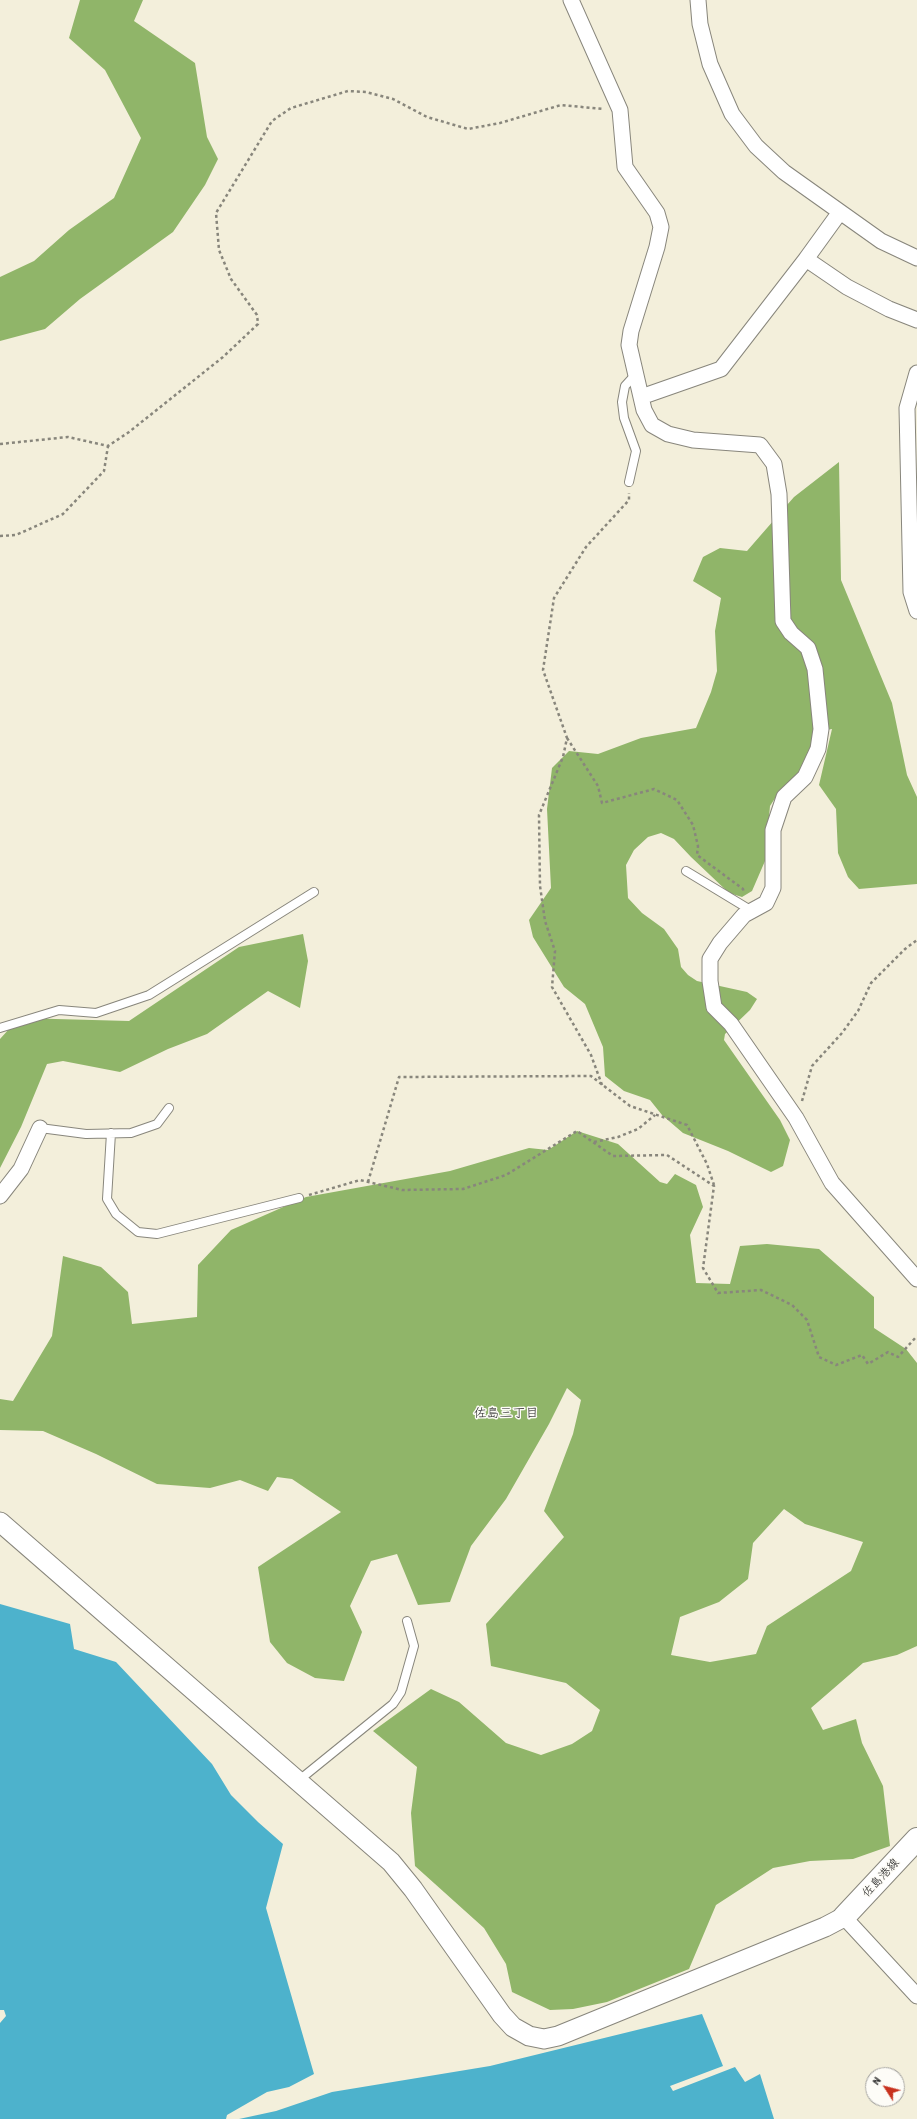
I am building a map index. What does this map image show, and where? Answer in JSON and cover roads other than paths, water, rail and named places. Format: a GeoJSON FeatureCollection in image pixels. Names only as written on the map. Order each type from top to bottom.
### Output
{"type":"FeatureCollection","features":[{"type":"Feature","properties":{"kind":"main road","name":"佐島港線"},"geometry":{"type":"LineString","coordinates":[[844,1917],[917,1839]]}},
{"type":"Feature","properties":{"kind":"street"},"geometry":{"type":"LineString","coordinates":[[571,0],[620,110],[625,167],[657,212],[660,227],[658,246],[629,345],[641,397],[652,425],[668,434],[692,440],[760,445],[774,464],[779,494],[783,621],[791,633],[808,648],[815,669],[821,729],[818,749],[805,777],[784,798],[773,830],[773,888],[766,903],[744,915],[720,943],[710,959],[710,981],[714,1007],[731,1024],[796,1118],[832,1183],[917,1279]]}},
{"type":"Feature","properties":{"kind":"street"},"geometry":{"type":"LineString","coordinates":[[698,0],[700,24],[710,64],[732,114],[756,146],[779,166],[840,212],[881,240],[917,258]]}},
{"type":"Feature","properties":{"kind":"street"},"geometry":{"type":"LineString","coordinates":[[641,397],[721,369],[806,259],[840,212]]}},
{"type":"Feature","properties":{"kind":"street"},"geometry":{"type":"LineString","coordinates":[[806,259],[847,287],[889,309],[917,320]]}},
{"type":"Feature","properties":{"kind":"street"},"geometry":{"type":"LineString","coordinates":[[917,374],[912,408],[911,592],[917,611]]}},
{"type":"Feature","properties":{"kind":"street"},"geometry":{"type":"LineString","coordinates":[[0,1196],[21,1169],[40,1128]]}},
{"type":"Feature","properties":{"kind":"street"},"geometry":{"type":"LineString","coordinates":[[0,1522],[391,1862],[413,1889],[502,2015],[514,2027],[528,2036],[544,2039],[558,2036],[825,1927],[844,1917],[917,1996]]}},
{"type":"Feature","properties":{"kind":"lane"},"geometry":{"type":"LineString","coordinates":[[629,482],[636,451],[624,418],[622,402],[625,386],[636,374]]}},
{"type":"Feature","properties":{"kind":"lane"},"geometry":{"type":"LineString","coordinates":[[686,871],[752,912]]}},
{"type":"Feature","properties":{"kind":"lane"},"geometry":{"type":"LineString","coordinates":[[0,1028],[59,1010],[96,1013],[149,995],[314,892]]}},
{"type":"Feature","properties":{"kind":"lane"},"geometry":{"type":"LineString","coordinates":[[40,1128],[86,1134],[131,1133],[157,1124],[169,1108]]}},
{"type":"Feature","properties":{"kind":"lane"},"geometry":{"type":"LineString","coordinates":[[112,1133],[107,1199],[116,1214],[138,1232],[157,1234],[299,1198]]}},
{"type":"Feature","properties":{"kind":"lane"},"geometry":{"type":"LineString","coordinates":[[298,1781],[393,1704],[401,1692],[414,1646],[407,1621]]}},
{"type":"Feature","properties":{"kind":"water"},"geometry":{"type":"Polygon","coordinates":[[[0,1604],[70,1624],[74,1649],[116,1662],[212,1764],[231,1795],[283,1844],[266,1908],[314,2074],[289,2087],[267,2092],[227,2115],[226,2119],[0,2119],[0,2023],[6,2016],[4,2010],[0,2010],[0,1604]]]}},
{"type":"Feature","properties":{"kind":"water"},"geometry":{"type":"Polygon","coordinates":[[[702,2014],[723,2066],[670,2086],[673,2091],[735,2067],[745,2082],[760,2074],[774,2119],[239,2119],[276,2111],[332,2092],[490,2066],[702,2014]]]}},
{"type":"Feature","properties":{"kind":"district","name":"佐島三丁目"},"geometry":{"type":"Point","coordinates":[506,1414]}}]}
